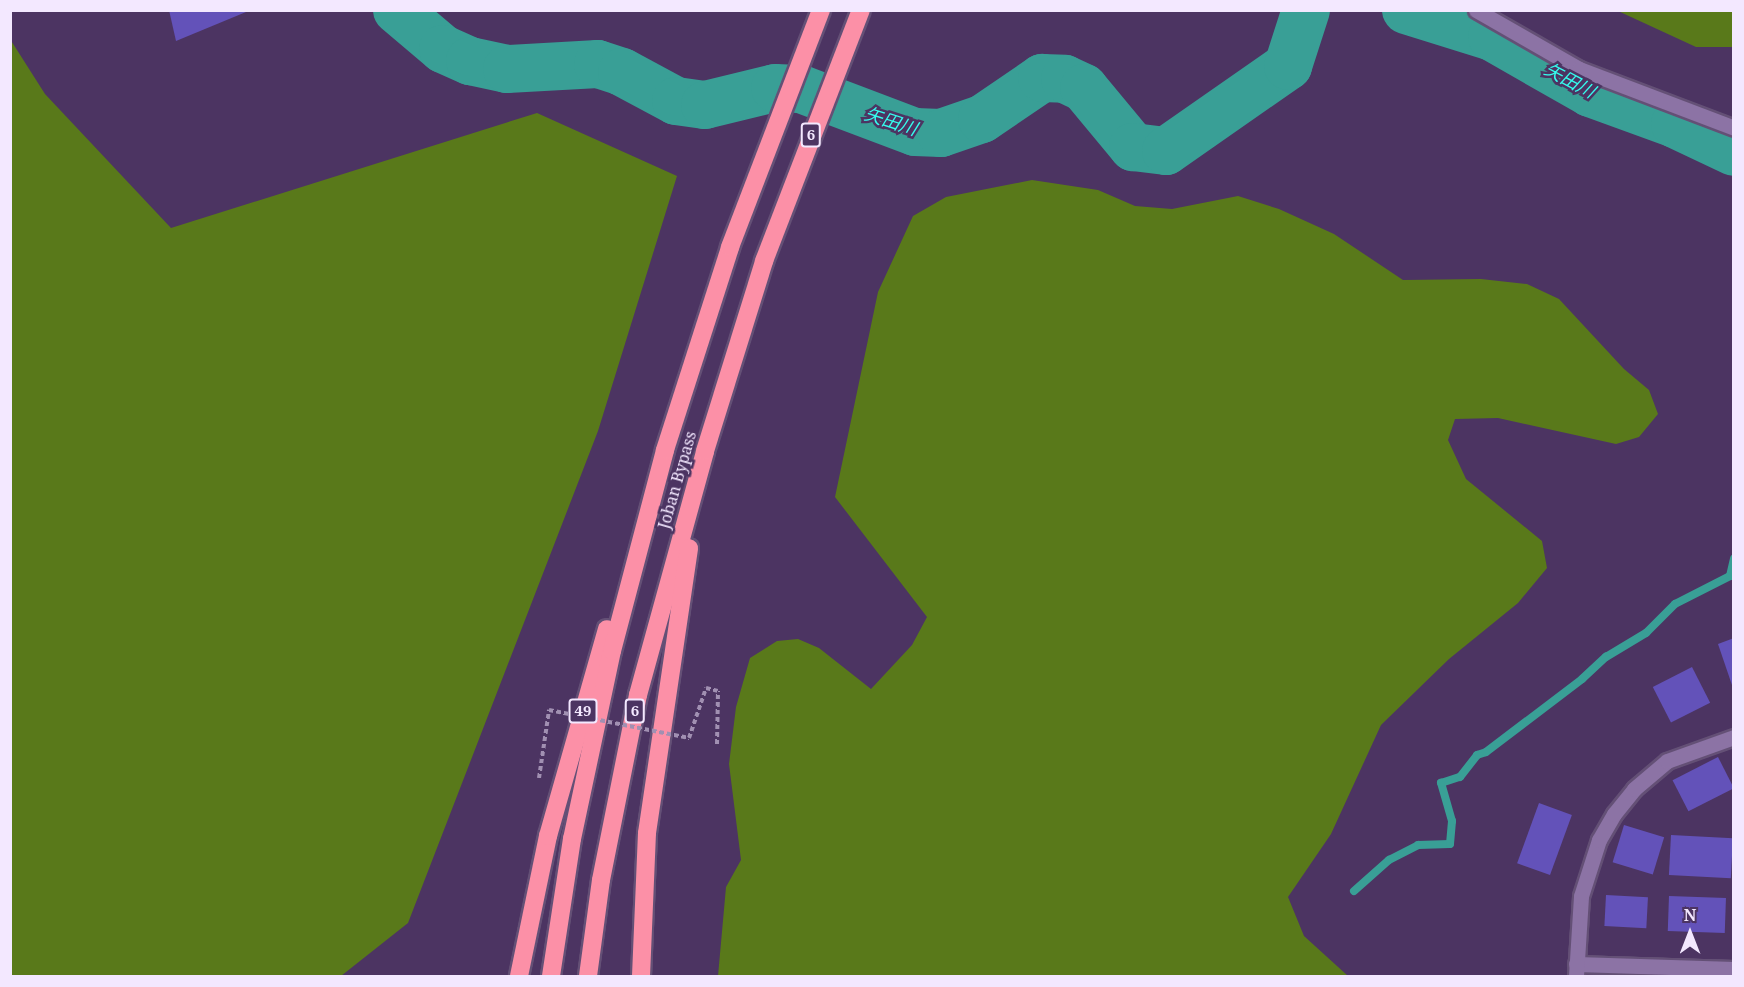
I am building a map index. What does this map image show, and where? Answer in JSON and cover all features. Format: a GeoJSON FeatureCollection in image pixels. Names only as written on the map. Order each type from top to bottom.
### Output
{"type":"FeatureCollection","features":[{"type":"Feature","properties":{"kind":"highway","name":"Joban Bypass"},"geometry":{"type":"LineString","coordinates":[[551,976],[572,839],[608,673],[665,450],[730,247],[821,10]]}},
{"type":"Feature","properties":{"kind":"highway","name":"Joban Bypass"},"geometry":{"type":"LineString","coordinates":[[588,976],[601,880],[638,695],[705,451],[764,261],[861,10]]}},
{"type":"Feature","properties":{"kind":"highway","name":"49"},"geometry":{"type":"LineString","coordinates":[[519,976],[548,836],[600,650],[665,450]]}},
{"type":"Feature","properties":{"kind":"highway"},"geometry":{"type":"LineString","coordinates":[[641,976],[647,833],[667,679],[705,451]]}},
{"type":"Feature","properties":{"kind":"street"},"geometry":{"type":"LineString","coordinates":[[1476,10],[1579,69],[1734,128]]}},
{"type":"Feature","properties":{"kind":"street"},"geometry":{"type":"LineString","coordinates":[[1734,737],[1667,761],[1634,789],[1614,814],[1599,840],[1581,896],[1576,970],[1734,969]]}},
{"type":"Feature","properties":{"kind":"path"},"geometry":{"type":"LineString","coordinates":[[538,786],[549,710],[689,738],[706,688],[718,691],[717,744]]}},
{"type":"Feature","properties":{"kind":"green space"},"geometry":{"type":"Polygon","coordinates":[[[1618,11],[1733,11],[1733,47],[1696,47],[1618,11]]]}},
{"type":"Feature","properties":{"kind":"green space"},"geometry":{"type":"Polygon","coordinates":[[[10,39],[45,94],[171,228],[537,113],[677,176],[598,431],[408,923],[341,976],[11,976],[10,39]]]}},
{"type":"Feature","properties":{"kind":"green space"},"geometry":{"type":"Polygon","coordinates":[[[1032,180],[1098,190],[1135,206],[1172,209],[1238,196],[1279,209],[1334,234],[1403,280],[1481,279],[1527,284],[1559,299],[1624,369],[1649,390],[1658,414],[1639,437],[1616,444],[1498,418],[1455,419],[1448,440],[1466,479],[1542,541],[1547,568],[1518,603],[1449,659],[1381,725],[1331,834],[1288,897],[1304,936],[1348,976],[718,976],[726,887],[741,860],[729,764],[736,707],[750,658],[777,641],[798,639],[819,648],[871,689],[912,645],[927,617],[835,497],[878,292],[913,216],[946,197],[1032,180]]]}},
{"type":"Feature","properties":{"kind":"building"},"geometry":{"type":"Polygon","coordinates":[[[169,10],[245,10],[246,12],[176,41],[169,10]]]}},
{"type":"Feature","properties":{"kind":"building"},"geometry":{"type":"Polygon","coordinates":[[[1734,638],[1734,688],[1733,688],[1718,644],[1734,638]]]}},
{"type":"Feature","properties":{"kind":"building"},"geometry":{"type":"Polygon","coordinates":[[[1692,667],[1710,703],[1671,723],[1653,687],[1692,667]]]}},
{"type":"Feature","properties":{"kind":"building"},"geometry":{"type":"Polygon","coordinates":[[[1718,757],[1734,788],[1688,811],[1673,780],[1718,757]]]}},
{"type":"Feature","properties":{"kind":"building"},"geometry":{"type":"Polygon","coordinates":[[[1539,803],[1572,815],[1550,875],[1517,863],[1539,803]]]}},
{"type":"Feature","properties":{"kind":"building"},"geometry":{"type":"Polygon","coordinates":[[[1624,825],[1664,837],[1653,875],[1613,862],[1624,825]]]}},
{"type":"Feature","properties":{"kind":"building"},"geometry":{"type":"Polygon","coordinates":[[[1671,835],[1733,838],[1731,878],[1669,875],[1671,835]]]}},
{"type":"Feature","properties":{"kind":"building"},"geometry":{"type":"Polygon","coordinates":[[[1606,895],[1648,897],[1646,928],[1604,926],[1606,895]]]}},
{"type":"Feature","properties":{"kind":"building"},"geometry":{"type":"Polygon","coordinates":[[[1669,896],[1726,898],[1725,933],[1668,931],[1669,896]]]}},
{"type":"Feature","properties":{"kind":"waterway","name":"矢田川"},"geometry":{"type":"LineString","coordinates":[[397,10],[443,49],[470,61],[507,69],[598,64],[622,72],[676,101],[705,105],[775,88],[801,89],[915,132],[941,133],[982,119],[1042,78],[1065,79],[1084,88],[1133,147],[1166,151],[1288,66],[1306,10]]}},
{"type":"Feature","properties":{"kind":"waterway","name":"矢田川"},"geometry":{"type":"LineString","coordinates":[[1406,10],[1492,37],[1590,93],[1675,124],[1734,152]]}},
{"type":"Feature","properties":{"kind":"waterway"},"geometry":{"type":"LineString","coordinates":[[1354,891],[1389,860],[1418,845],[1450,844],[1452,821],[1441,783],[1460,777],[1477,755],[1486,752],[1582,679],[1606,657],[1646,633],[1675,604],[1730,576],[1734,558]]}}]}
